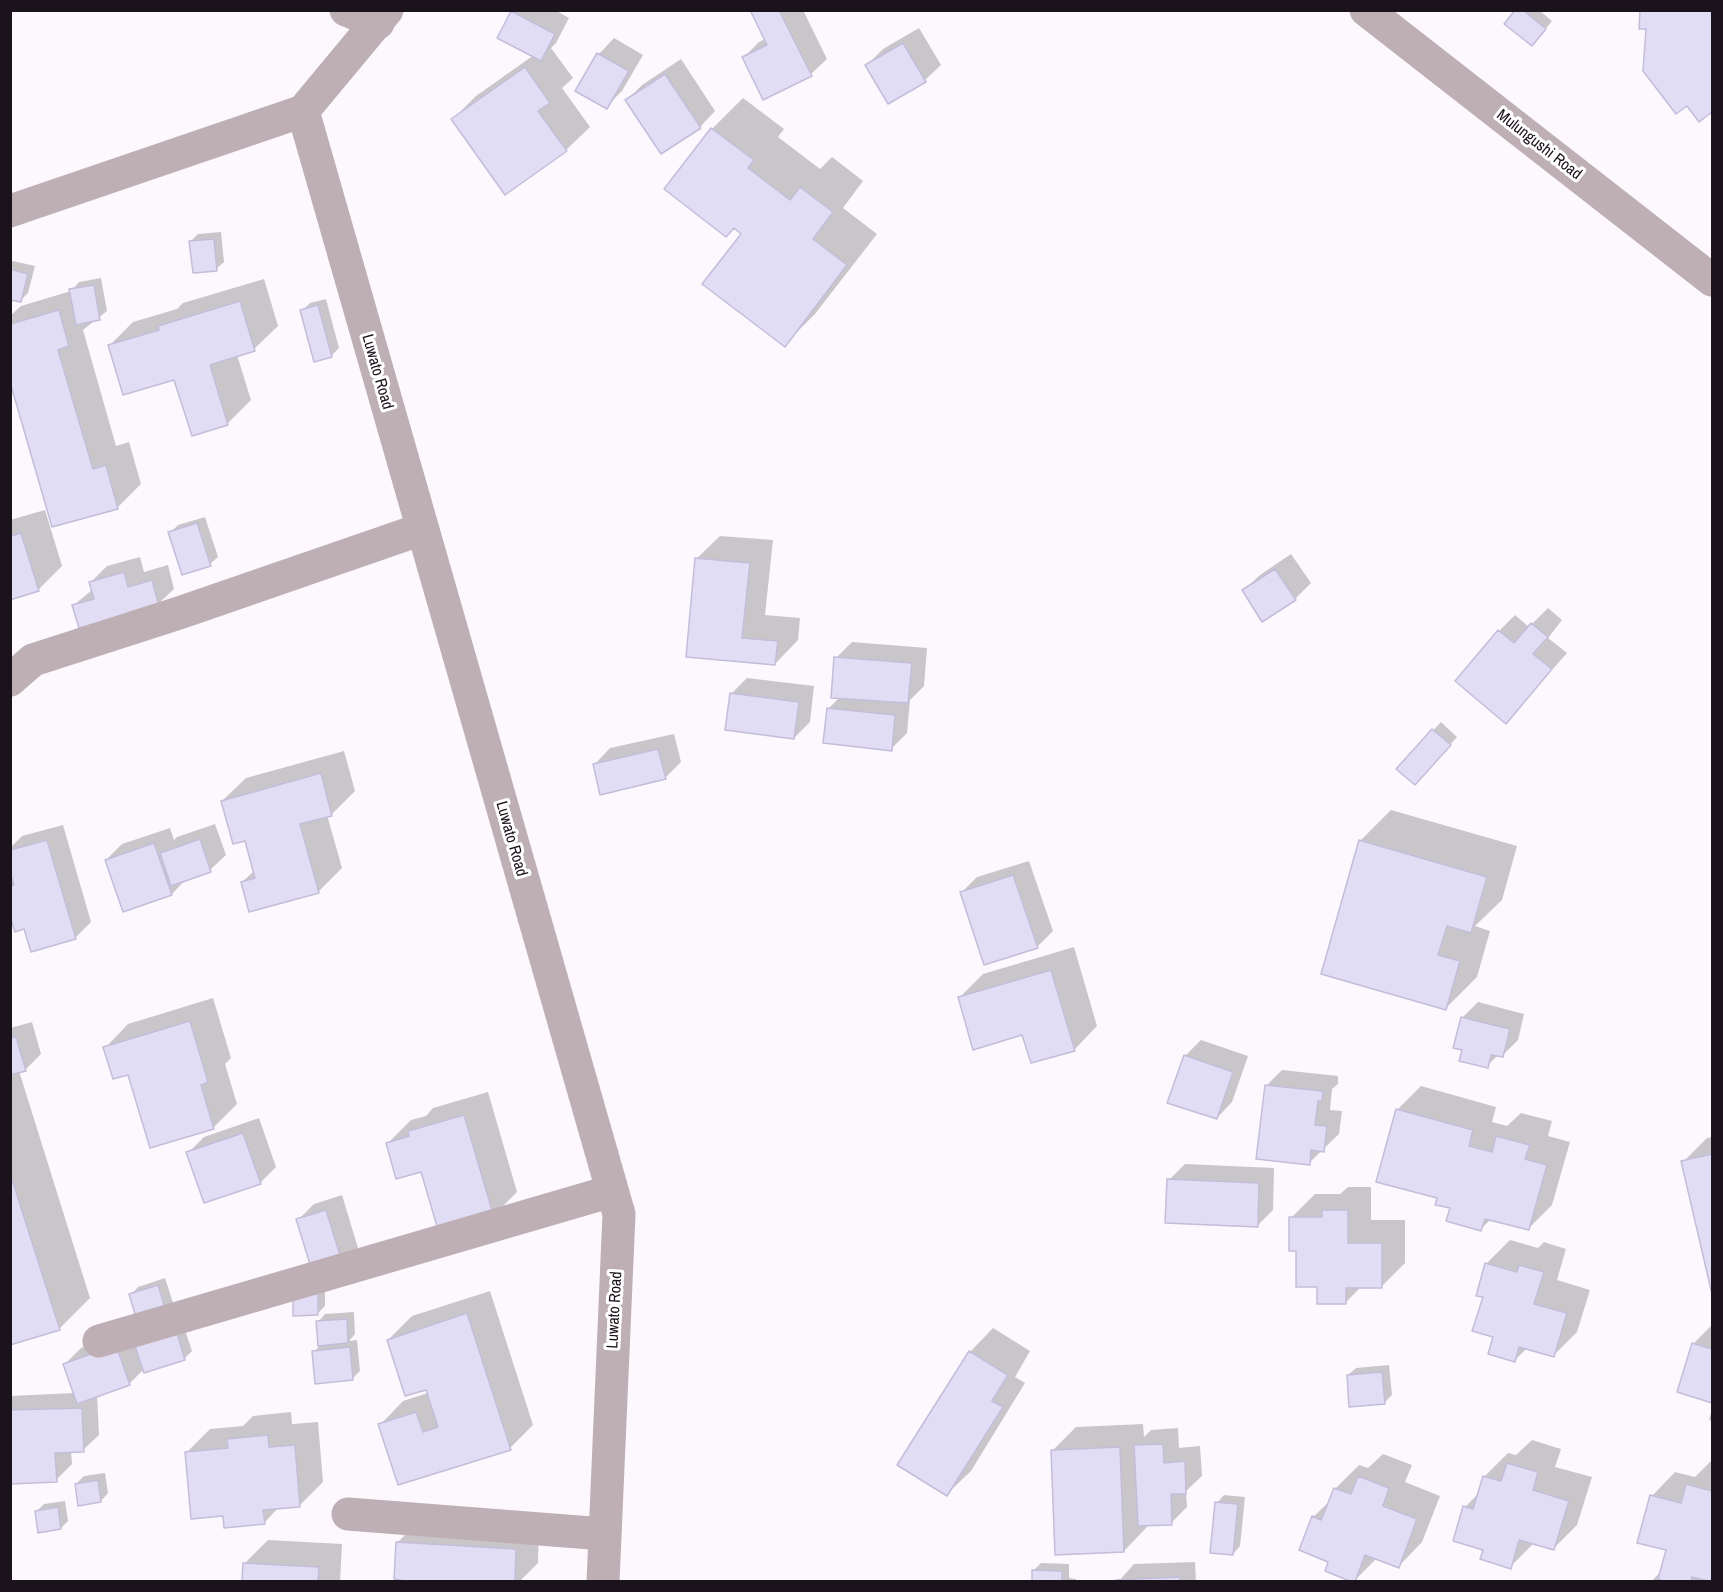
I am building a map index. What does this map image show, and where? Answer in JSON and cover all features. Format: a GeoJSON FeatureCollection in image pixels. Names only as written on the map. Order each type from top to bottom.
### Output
{"type":"FeatureCollection","features":[{"type":"Feature","properties":{"kind":"street"},"geometry":{"type":"LineString","coordinates":[[346,10],[383,16]]}},
{"type":"Feature","properties":{"kind":"street","name":"Mulungushi Road"},"geometry":{"type":"LineString","coordinates":[[1366,10],[1713,280]]}},
{"type":"Feature","properties":{"kind":"street"},"geometry":{"type":"LineString","coordinates":[[10,211],[303,111],[383,16]]}},
{"type":"Feature","properties":{"kind":"street","name":"Luwato Road"},"geometry":{"type":"LineString","coordinates":[[303,111],[620,1214],[603,1581]]}},
{"type":"Feature","properties":{"kind":"street"},"geometry":{"type":"LineString","coordinates":[[10,680],[33,660],[182,612],[422,529]]}},
{"type":"Feature","properties":{"kind":"street"},"geometry":{"type":"LineString","coordinates":[[99,1341],[612,1191]]}},
{"type":"Feature","properties":{"kind":"street"},"geometry":{"type":"LineString","coordinates":[[348,1514],[604,1534]]}},
{"type":"Feature","properties":{"kind":"building"},"geometry":{"type":"Polygon","coordinates":[[[750,10],[779,10],[812,76],[763,100],[742,57],[767,45],[750,10]]]}},
{"type":"Feature","properties":{"kind":"building"},"geometry":{"type":"Polygon","coordinates":[[[1515,10],[1523,10],[1546,29],[1532,46],[1504,24],[1515,10]]]}},
{"type":"Feature","properties":{"kind":"building"},"geometry":{"type":"Polygon","coordinates":[[[1640,10],[1712,10],[1712,112],[1699,122],[1687,106],[1676,114],[1643,71],[1646,29],[1639,29],[1640,10]]]}},
{"type":"Feature","properties":{"kind":"building"},"geometry":{"type":"Polygon","coordinates":[[[511,11],[555,34],[541,61],[497,38],[511,11]]]}},
{"type":"Feature","properties":{"kind":"building"},"geometry":{"type":"Polygon","coordinates":[[[903,43],[926,82],[888,104],[865,65],[903,43]]]}},
{"type":"Feature","properties":{"kind":"building"},"geometry":{"type":"Polygon","coordinates":[[[597,53],[629,71],[607,109],[575,91],[597,53]]]}},
{"type":"Feature","properties":{"kind":"building"},"geometry":{"type":"Polygon","coordinates":[[[525,67],[550,103],[538,111],[567,151],[505,195],[451,119],[525,67]]]}},
{"type":"Feature","properties":{"kind":"building"},"geometry":{"type":"Polygon","coordinates":[[[665,74],[701,128],[661,154],[625,100],[665,74]]]}},
{"type":"Feature","properties":{"kind":"building"},"geometry":{"type":"Polygon","coordinates":[[[711,128],[754,160],[748,168],[790,200],[800,187],[833,212],[813,239],[847,265],[785,347],[702,284],[741,234],[734,228],[726,237],[664,189],[711,128]]]}},
{"type":"Feature","properties":{"kind":"building"},"geometry":{"type":"Polygon","coordinates":[[[214,239],[217,271],[193,273],[189,241],[214,239]]]}},
{"type":"Feature","properties":{"kind":"building"},"geometry":{"type":"Polygon","coordinates":[[[10,269],[28,274],[21,302],[10,300],[10,269]]]}},
{"type":"Feature","properties":{"kind":"building"},"geometry":{"type":"Polygon","coordinates":[[[94,285],[100,320],[76,325],[69,289],[94,285]]]}},
{"type":"Feature","properties":{"kind":"building"},"geometry":{"type":"Polygon","coordinates":[[[240,301],[255,351],[210,365],[228,425],[192,436],[174,380],[123,395],[108,345],[159,330],[158,326],[240,301]]]}},
{"type":"Feature","properties":{"kind":"building"},"geometry":{"type":"Polygon","coordinates":[[[318,305],[332,357],[314,362],[300,310],[318,305]]]}},
{"type":"Feature","properties":{"kind":"building"},"geometry":{"type":"Polygon","coordinates":[[[59,310],[69,346],[58,350],[93,469],[106,465],[118,509],[52,527],[10,382],[10,324],[59,310]]]}},
{"type":"Feature","properties":{"kind":"building"},"geometry":{"type":"Polygon","coordinates":[[[197,523],[211,566],[182,575],[168,532],[197,523]]]}},
{"type":"Feature","properties":{"kind":"building"},"geometry":{"type":"Polygon","coordinates":[[[21,533],[39,591],[10,600],[10,536],[21,533]]]}},
{"type":"Feature","properties":{"kind":"building"},"geometry":{"type":"Polygon","coordinates":[[[695,558],[750,563],[742,638],[778,641],[775,665],[686,657],[695,558]]]}},
{"type":"Feature","properties":{"kind":"building"},"geometry":{"type":"Polygon","coordinates":[[[1275,569],[1296,600],[1262,622],[1242,590],[1275,569]]]}},
{"type":"Feature","properties":{"kind":"building"},"geometry":{"type":"Polygon","coordinates":[[[124,572],[128,587],[152,580],[159,606],[79,628],[72,605],[94,599],[89,582],[124,572]]]}},
{"type":"Feature","properties":{"kind":"building"},"geometry":{"type":"Polygon","coordinates":[[[1531,623],[1548,637],[1533,654],[1552,669],[1506,724],[1455,681],[1498,630],[1514,643],[1531,623]]]}},
{"type":"Feature","properties":{"kind":"building"},"geometry":{"type":"Polygon","coordinates":[[[834,657],[912,663],[908,703],[831,698],[834,657]]]}},
{"type":"Feature","properties":{"kind":"building"},"geometry":{"type":"Polygon","coordinates":[[[730,693],[799,702],[794,739],[725,730],[730,693]]]}},
{"type":"Feature","properties":{"kind":"building"},"geometry":{"type":"Polygon","coordinates":[[[827,708],[895,715],[892,751],[823,743],[827,708]]]}},
{"type":"Feature","properties":{"kind":"building"},"geometry":{"type":"Polygon","coordinates":[[[1432,729],[1451,745],[1415,785],[1396,769],[1432,729]]]}},
{"type":"Feature","properties":{"kind":"building"},"geometry":{"type":"Polygon","coordinates":[[[658,749],[666,779],[600,795],[593,764],[658,749]]]}},
{"type":"Feature","properties":{"kind":"building"},"geometry":{"type":"Polygon","coordinates":[[[321,773],[332,816],[300,824],[319,893],[249,912],[241,882],[255,878],[245,841],[233,844],[221,801],[321,773]]]}},
{"type":"Feature","properties":{"kind":"building"},"geometry":{"type":"Polygon","coordinates":[[[200,839],[211,872],[171,886],[160,853],[200,839]]]}},
{"type":"Feature","properties":{"kind":"building"},"geometry":{"type":"Polygon","coordinates":[[[47,840],[76,939],[31,952],[24,929],[15,932],[10,917],[10,886],[14,885],[10,872],[10,850],[47,840]]]}},
{"type":"Feature","properties":{"kind":"building"},"geometry":{"type":"Polygon","coordinates":[[[1359,840],[1487,877],[1471,933],[1447,926],[1438,955],[1460,961],[1446,1010],[1321,974],[1359,840]]]}},
{"type":"Feature","properties":{"kind":"building"},"geometry":{"type":"Polygon","coordinates":[[[154,843],[172,895],[123,912],[105,860],[154,843]]]}},
{"type":"Feature","properties":{"kind":"building"},"geometry":{"type":"Polygon","coordinates":[[[1013,875],[1038,948],[984,965],[960,892],[1013,875]]]}},
{"type":"Feature","properties":{"kind":"building"},"geometry":{"type":"Polygon","coordinates":[[[1051,970],[1075,1051],[1031,1063],[1022,1035],[973,1050],[958,997],[1051,970]]]}},
{"type":"Feature","properties":{"kind":"building"},"geometry":{"type":"Polygon","coordinates":[[[1461,1017],[1510,1029],[1503,1057],[1491,1055],[1488,1068],[1459,1061],[1462,1050],[1453,1048],[1461,1017]]]}},
{"type":"Feature","properties":{"kind":"building"},"geometry":{"type":"Polygon","coordinates":[[[190,1021],[208,1082],[201,1085],[214,1129],[150,1148],[128,1075],[113,1079],[103,1047],[190,1021]]]}},
{"type":"Feature","properties":{"kind":"building"},"geometry":{"type":"Polygon","coordinates":[[[16,1037],[26,1071],[10,1075],[10,1038],[16,1037]]]}},
{"type":"Feature","properties":{"kind":"building"},"geometry":{"type":"Polygon","coordinates":[[[1184,1055],[1233,1072],[1217,1119],[1167,1103],[1184,1055]]]}},
{"type":"Feature","properties":{"kind":"building"},"geometry":{"type":"Polygon","coordinates":[[[1265,1085],[1323,1091],[1322,1101],[1318,1101],[1315,1125],[1327,1126],[1324,1152],[1311,1150],[1310,1165],[1256,1159],[1265,1085]]]}},
{"type":"Feature","properties":{"kind":"building"},"geometry":{"type":"Polygon","coordinates":[[[1396,1109],[1473,1130],[1469,1146],[1492,1152],[1496,1136],[1530,1145],[1525,1159],[1547,1165],[1529,1230],[1485,1219],[1481,1231],[1446,1221],[1450,1208],[1435,1205],[1437,1198],[1376,1182],[1396,1109]]]}},
{"type":"Feature","properties":{"kind":"building"},"geometry":{"type":"Polygon","coordinates":[[[464,1115],[494,1217],[439,1233],[421,1172],[396,1179],[386,1143],[409,1136],[408,1131],[464,1115]]]}},
{"type":"Feature","properties":{"kind":"building"},"geometry":{"type":"Polygon","coordinates":[[[243,1133],[261,1184],[204,1203],[186,1152],[243,1133]]]}},
{"type":"Feature","properties":{"kind":"building"},"geometry":{"type":"Polygon","coordinates":[[[1712,1154],[1712,1294],[1681,1161],[1712,1154]]]}},
{"type":"Feature","properties":{"kind":"building"},"geometry":{"type":"Polygon","coordinates":[[[10,1173],[60,1330],[10,1345],[10,1173]]]}},
{"type":"Feature","properties":{"kind":"building"},"geometry":{"type":"Polygon","coordinates":[[[1167,1179],[1259,1183],[1258,1227],[1165,1223],[1167,1179]]]}},
{"type":"Feature","properties":{"kind":"building"},"geometry":{"type":"Polygon","coordinates":[[[326,1210],[343,1265],[313,1274],[296,1219],[326,1210]]]}},
{"type":"Feature","properties":{"kind":"building"},"geometry":{"type":"Polygon","coordinates":[[[1322,1210],[1348,1210],[1348,1243],[1382,1243],[1382,1288],[1346,1288],[1346,1304],[1317,1304],[1317,1287],[1296,1287],[1296,1251],[1289,1251],[1289,1217],[1322,1217],[1322,1210]]]}},
{"type":"Feature","properties":{"kind":"building"},"geometry":{"type":"Polygon","coordinates":[[[1485,1263],[1517,1272],[1519,1265],[1544,1272],[1534,1304],[1567,1313],[1554,1357],[1519,1347],[1515,1362],[1488,1354],[1493,1337],[1472,1331],[1483,1297],[1476,1296],[1485,1263]]]}},
{"type":"Feature","properties":{"kind":"building"},"geometry":{"type":"Polygon","coordinates":[[[158,1285],[168,1318],[135,1314],[129,1294],[158,1285]]]}},
{"type":"Feature","properties":{"kind":"building"},"geometry":{"type":"Polygon","coordinates":[[[318,1294],[318,1315],[293,1316],[293,1295],[318,1294]]]}},
{"type":"Feature","properties":{"kind":"building"},"geometry":{"type":"Polygon","coordinates":[[[467,1313],[511,1450],[398,1485],[378,1424],[416,1412],[423,1432],[438,1427],[426,1390],[405,1396],[387,1340],[467,1313]]]}},
{"type":"Feature","properties":{"kind":"building"},"geometry":{"type":"Polygon","coordinates":[[[347,1319],[348,1343],[318,1346],[316,1321],[347,1319]]]}},
{"type":"Feature","properties":{"kind":"building"},"geometry":{"type":"Polygon","coordinates":[[[176,1330],[185,1360],[144,1373],[134,1343],[176,1330]]]}},
{"type":"Feature","properties":{"kind":"building"},"geometry":{"type":"Polygon","coordinates":[[[1692,1343],[1712,1349],[1712,1403],[1677,1392],[1692,1343]]]}},
{"type":"Feature","properties":{"kind":"building"},"geometry":{"type":"Polygon","coordinates":[[[116,1345],[130,1385],[77,1404],[63,1364],[116,1345]]]}},
{"type":"Feature","properties":{"kind":"building"},"geometry":{"type":"Polygon","coordinates":[[[350,1347],[353,1380],[315,1384],[312,1351],[350,1347]]]}},
{"type":"Feature","properties":{"kind":"building"},"geometry":{"type":"Polygon","coordinates":[[[969,1351],[1008,1375],[992,1401],[1003,1407],[947,1496],[897,1465],[969,1351]]]}},
{"type":"Feature","properties":{"kind":"building"},"geometry":{"type":"Polygon","coordinates":[[[1382,1372],[1385,1404],[1349,1407],[1347,1375],[1382,1372]]]}},
{"type":"Feature","properties":{"kind":"building"},"geometry":{"type":"Polygon","coordinates":[[[82,1408],[84,1452],[55,1453],[57,1482],[10,1484],[10,1410],[82,1408]]]}},
{"type":"Feature","properties":{"kind":"building"},"geometry":{"type":"Polygon","coordinates":[[[268,1435],[269,1447],[295,1445],[300,1507],[263,1510],[265,1524],[224,1528],[223,1516],[191,1519],[185,1452],[228,1448],[227,1439],[268,1435]]]}},
{"type":"Feature","properties":{"kind":"building"},"geometry":{"type":"Polygon","coordinates":[[[1163,1444],[1164,1463],[1185,1461],[1186,1494],[1171,1494],[1172,1525],[1138,1526],[1134,1445],[1163,1444]]]}},
{"type":"Feature","properties":{"kind":"building"},"geometry":{"type":"Polygon","coordinates":[[[1120,1447],[1124,1552],[1055,1555],[1051,1450],[1120,1447]]]}},
{"type":"Feature","properties":{"kind":"building"},"geometry":{"type":"Polygon","coordinates":[[[1507,1463],[1538,1472],[1533,1490],[1569,1501],[1554,1550],[1519,1540],[1511,1569],[1480,1559],[1483,1550],[1453,1541],[1463,1506],[1473,1509],[1483,1476],[1501,1481],[1507,1463]]]}},
{"type":"Feature","properties":{"kind":"building"},"geometry":{"type":"Polygon","coordinates":[[[1358,1476],[1389,1488],[1383,1506],[1417,1519],[1399,1568],[1365,1555],[1355,1582],[1352,1582],[1325,1571],[1328,1562],[1299,1550],[1312,1516],[1321,1520],[1334,1488],[1351,1494],[1358,1476]]]}},
{"type":"Feature","properties":{"kind":"building"},"geometry":{"type":"Polygon","coordinates":[[[98,1480],[101,1502],[78,1506],[75,1484],[98,1480]]]}},
{"type":"Feature","properties":{"kind":"building"},"geometry":{"type":"Polygon","coordinates":[[[1686,1484],[1712,1491],[1712,1582],[1692,1577],[1691,1582],[1667,1582],[1658,1579],[1666,1550],[1637,1543],[1650,1495],[1681,1503],[1686,1484]]]}},
{"type":"Feature","properties":{"kind":"building"},"geometry":{"type":"Polygon","coordinates":[[[1215,1502],[1238,1504],[1233,1555],[1210,1553],[1215,1502]]]}},
{"type":"Feature","properties":{"kind":"building"},"geometry":{"type":"Polygon","coordinates":[[[58,1507],[61,1529],[38,1533],[35,1511],[58,1507]]]}},
{"type":"Feature","properties":{"kind":"building"},"geometry":{"type":"Polygon","coordinates":[[[396,1542],[516,1549],[515,1582],[410,1582],[394,1579],[396,1542]]]}},
{"type":"Feature","properties":{"kind":"building"},"geometry":{"type":"Polygon","coordinates":[[[243,1563],[319,1567],[318,1582],[242,1582],[243,1563]]]}},
{"type":"Feature","properties":{"kind":"building"},"geometry":{"type":"Polygon","coordinates":[[[1032,1570],[1062,1571],[1062,1582],[1032,1582],[1032,1570]]]}},
{"type":"Feature","properties":{"kind":"building"},"geometry":{"type":"Polygon","coordinates":[[[1180,1577],[1180,1582],[1116,1582],[1116,1580],[1180,1577]]]}}]}
